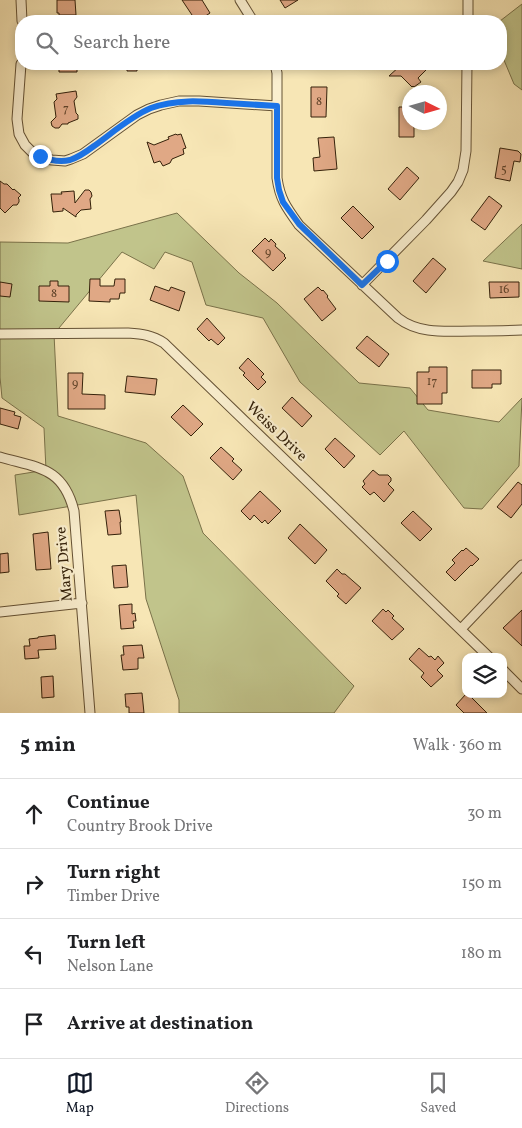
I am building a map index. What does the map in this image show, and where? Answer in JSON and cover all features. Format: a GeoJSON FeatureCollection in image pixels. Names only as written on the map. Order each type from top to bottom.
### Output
{"type":"FeatureCollection","features":[{"type":"Feature","properties":{"kind":"street"},"geometry":{"type":"LineString","coordinates":[[21,0],[22,15]]}},
{"type":"Feature","properties":{"kind":"street"},"geometry":{"type":"LineString","coordinates":[[240,0],[250,15]]}},
{"type":"Feature","properties":{"kind":"street"},"geometry":{"type":"LineString","coordinates":[[468,0],[468,15]]}},
{"type":"Feature","properties":{"kind":"street"},"geometry":{"type":"LineString","coordinates":[[21,70],[17,119],[18,134],[29,150],[52,160],[71,160],[83,154],[137,115],[161,105],[180,101],[198,101],[277,106]]}},
{"type":"Feature","properties":{"kind":"street"},"geometry":{"type":"LineString","coordinates":[[276,70],[277,178],[283,202],[299,224],[362,285],[408,325],[420,329],[445,332],[522,330]]}},
{"type":"Feature","properties":{"kind":"street"},"geometry":{"type":"LineString","coordinates":[[362,285],[426,220],[458,182],[463,170],[466,151],[467,70]]}},
{"type":"Feature","properties":{"kind":"street","name":"Weiss Drive"},"geometry":{"type":"LineString","coordinates":[[0,334],[128,333],[147,334],[158,339],[485,653]]}},
{"type":"Feature","properties":{"kind":"street","name":"Mary Drive"},"geometry":{"type":"LineString","coordinates":[[0,457],[52,474],[66,487],[71,499],[74,511],[90,713]]}},
{"type":"Feature","properties":{"kind":"street"},"geometry":{"type":"LineString","coordinates":[[461,629],[522,565]]}},
{"type":"Feature","properties":{"kind":"street"},"geometry":{"type":"LineString","coordinates":[[0,612],[82,603]]}},
{"type":"Feature","properties":{"kind":"street"},"geometry":{"type":"LineString","coordinates":[[507,674],[522,689]]}},
{"type":"Feature","properties":{"kind":"green space"},"geometry":{"type":"Polygon","coordinates":[[[522,4],[522,90],[514,84],[507,67],[507,16],[522,4]]]}},
{"type":"Feature","properties":{"kind":"green space"},"geometry":{"type":"Polygon","coordinates":[[[177,213],[239,273],[277,303],[359,383],[410,388],[428,410],[499,422],[522,398],[519,466],[482,509],[464,508],[404,431],[380,455],[300,382],[263,318],[206,305],[192,262],[165,252],[154,269],[122,252],[54,334],[58,416],[146,443],[183,476],[203,533],[354,686],[334,713],[179,713],[179,700],[146,599],[136,495],[19,515],[15,475],[46,470],[44,428],[2,398],[0,377],[0,242],[68,243],[177,213]]]}},
{"type":"Feature","properties":{"kind":"green space"},"geometry":{"type":"Polygon","coordinates":[[[522,224],[522,269],[483,261],[522,224]]]}},
{"type":"Feature","properties":{"kind":"building"},"geometry":{"type":"Polygon","coordinates":[[[57,0],[75,0],[76,15],[59,15],[57,13],[57,0]]]}},
{"type":"Feature","properties":{"kind":"building"},"geometry":{"type":"Polygon","coordinates":[[[182,0],[202,0],[210,13],[207,15],[192,15],[182,0]]]}},
{"type":"Feature","properties":{"kind":"building"},"geometry":{"type":"Polygon","coordinates":[[[280,0],[298,0],[285,8],[280,0]]]}},
{"type":"Feature","properties":{"kind":"building"},"geometry":{"type":"Polygon","coordinates":[[[59,70],[77,70],[77,72],[59,72],[59,70]]]}},
{"type":"Feature","properties":{"kind":"building"},"geometry":{"type":"Polygon","coordinates":[[[396,70],[426,70],[418,78],[421,82],[417,85],[410,85],[401,76],[389,76],[396,70]]]}},
{"type":"Feature","properties":{"kind":"building"},"geometry":{"type":"Polygon","coordinates":[[[311,87],[327,87],[326,117],[311,117],[311,87]]]}},
{"type":"Feature","properties":{"kind":"building"},"geometry":{"type":"Polygon","coordinates":[[[76,91],[77,97],[74,101],[78,119],[55,128],[51,122],[56,117],[54,102],[57,99],[56,94],[76,91]]]}},
{"type":"Feature","properties":{"kind":"building"},"geometry":{"type":"Polygon","coordinates":[[[399,107],[402,107],[402,130],[414,130],[414,137],[399,137],[399,107]]]}},
{"type":"Feature","properties":{"kind":"building"},"geometry":{"type":"Polygon","coordinates":[[[176,134],[181,134],[186,148],[183,149],[184,154],[172,159],[170,163],[163,166],[160,161],[154,163],[147,142],[154,145],[176,134]]]}},
{"type":"Feature","properties":{"kind":"building"},"geometry":{"type":"Polygon","coordinates":[[[334,137],[337,169],[314,171],[313,158],[320,157],[318,138],[334,137]]]}},
{"type":"Feature","properties":{"kind":"building"},"geometry":{"type":"Polygon","coordinates":[[[500,148],[518,151],[521,154],[520,162],[514,161],[510,181],[495,178],[500,148]]]}},
{"type":"Feature","properties":{"kind":"building"},"geometry":{"type":"Polygon","coordinates":[[[407,167],[419,178],[400,200],[388,189],[407,167]]]}},
{"type":"Feature","properties":{"kind":"building"},"geometry":{"type":"Polygon","coordinates":[[[0,181],[21,195],[18,198],[19,202],[17,205],[13,205],[5,213],[0,208],[0,181]]]}},
{"type":"Feature","properties":{"kind":"building"},"geometry":{"type":"Polygon","coordinates":[[[85,190],[91,192],[91,209],[81,210],[76,217],[63,208],[63,211],[53,212],[51,194],[74,191],[75,203],[85,190]]]}},
{"type":"Feature","properties":{"kind":"building"},"geometry":{"type":"Polygon","coordinates":[[[489,196],[502,206],[485,230],[471,220],[489,196]]]}},
{"type":"Feature","properties":{"kind":"building"},"geometry":{"type":"Polygon","coordinates":[[[353,206],[374,227],[362,239],[341,218],[353,206]]]}},
{"type":"Feature","properties":{"kind":"building"},"geometry":{"type":"Polygon","coordinates":[[[265,238],[269,242],[271,239],[286,258],[273,271],[252,251],[265,238]]]}},
{"type":"Feature","properties":{"kind":"building"},"geometry":{"type":"Polygon","coordinates":[[[433,258],[446,269],[426,293],[413,281],[433,258]]]}},
{"type":"Feature","properties":{"kind":"building"},"geometry":{"type":"Polygon","coordinates":[[[90,279],[100,279],[100,286],[114,286],[115,279],[125,279],[125,293],[120,293],[119,299],[110,299],[110,302],[89,301],[90,279]]]}},
{"type":"Feature","properties":{"kind":"building"},"geometry":{"type":"Polygon","coordinates":[[[50,281],[58,281],[58,286],[69,286],[69,302],[39,301],[39,286],[50,286],[50,281]]]}},
{"type":"Feature","properties":{"kind":"building"},"geometry":{"type":"Polygon","coordinates":[[[0,282],[12,284],[10,297],[0,296],[0,282]]]}},
{"type":"Feature","properties":{"kind":"building"},"geometry":{"type":"Polygon","coordinates":[[[489,282],[519,282],[519,297],[490,298],[489,282]]]}},
{"type":"Feature","properties":{"kind":"building"},"geometry":{"type":"Polygon","coordinates":[[[155,286],[169,291],[171,287],[185,292],[179,311],[150,300],[155,286]]]}},
{"type":"Feature","properties":{"kind":"building"},"geometry":{"type":"Polygon","coordinates":[[[318,287],[328,296],[336,309],[322,321],[304,299],[318,287]]]}},
{"type":"Feature","properties":{"kind":"building"},"geometry":{"type":"Polygon","coordinates":[[[207,318],[225,338],[218,345],[211,339],[209,341],[197,329],[207,318]]]}},
{"type":"Feature","properties":{"kind":"building"},"geometry":{"type":"Polygon","coordinates":[[[367,336],[389,354],[379,367],[356,348],[367,336]]]}},
{"type":"Feature","properties":{"kind":"building"},"geometry":{"type":"Polygon","coordinates":[[[248,358],[264,374],[261,377],[266,382],[258,390],[243,375],[245,373],[239,368],[248,358]]]}},
{"type":"Feature","properties":{"kind":"building"},"geometry":{"type":"Polygon","coordinates":[[[429,367],[447,367],[447,393],[442,393],[442,404],[417,404],[417,372],[429,372],[429,367]]]}},
{"type":"Feature","properties":{"kind":"building"},"geometry":{"type":"Polygon","coordinates":[[[472,370],[501,370],[501,384],[492,384],[492,388],[472,388],[472,370]]]}},
{"type":"Feature","properties":{"kind":"building"},"geometry":{"type":"Polygon","coordinates":[[[68,373],[83,373],[82,394],[105,395],[105,409],[68,409],[68,373]]]}},
{"type":"Feature","properties":{"kind":"building"},"geometry":{"type":"Polygon","coordinates":[[[127,376],[157,379],[155,395],[125,392],[127,376]]]}},
{"type":"Feature","properties":{"kind":"building"},"geometry":{"type":"Polygon","coordinates":[[[292,397],[312,416],[302,427],[282,408],[292,397]]]}},
{"type":"Feature","properties":{"kind":"building"},"geometry":{"type":"Polygon","coordinates":[[[183,405],[203,424],[191,436],[171,417],[183,405]]]}},
{"type":"Feature","properties":{"kind":"building"},"geometry":{"type":"Polygon","coordinates":[[[0,408],[15,412],[14,415],[21,417],[18,429],[0,424],[0,408]]]}},
{"type":"Feature","properties":{"kind":"building"},"geometry":{"type":"Polygon","coordinates":[[[335,438],[355,456],[344,468],[325,449],[335,438]]]}},
{"type":"Feature","properties":{"kind":"building"},"geometry":{"type":"Polygon","coordinates":[[[221,447],[234,459],[232,461],[242,470],[233,480],[210,458],[221,447]]]}},
{"type":"Feature","properties":{"kind":"building"},"geometry":{"type":"Polygon","coordinates":[[[373,470],[379,475],[388,475],[391,478],[388,484],[394,490],[384,502],[374,492],[370,495],[362,487],[365,484],[363,481],[373,470]]]}},
{"type":"Feature","properties":{"kind":"building"},"geometry":{"type":"Polygon","coordinates":[[[518,482],[522,485],[522,504],[511,518],[497,507],[518,482]]]}},
{"type":"Feature","properties":{"kind":"building"},"geometry":{"type":"Polygon","coordinates":[[[260,491],[281,511],[268,524],[265,520],[262,523],[254,515],[250,520],[241,511],[260,491]]]}},
{"type":"Feature","properties":{"kind":"building"},"geometry":{"type":"Polygon","coordinates":[[[119,510],[121,534],[108,535],[105,511],[119,510]]]}},
{"type":"Feature","properties":{"kind":"building"},"geometry":{"type":"Polygon","coordinates":[[[413,511],[432,529],[420,541],[401,523],[413,511]]]}},
{"type":"Feature","properties":{"kind":"building"},"geometry":{"type":"Polygon","coordinates":[[[300,524],[327,550],[315,564],[288,538],[300,524]]]}},
{"type":"Feature","properties":{"kind":"building"},"geometry":{"type":"Polygon","coordinates":[[[48,532],[51,569],[36,570],[33,534],[48,532]]]}},
{"type":"Feature","properties":{"kind":"building"},"geometry":{"type":"Polygon","coordinates":[[[466,548],[479,559],[455,581],[446,572],[455,563],[452,560],[466,548]]]}},
{"type":"Feature","properties":{"kind":"building"},"geometry":{"type":"Polygon","coordinates":[[[8,553],[9,572],[0,573],[0,554],[8,553]]]}},
{"type":"Feature","properties":{"kind":"building"},"geometry":{"type":"Polygon","coordinates":[[[126,565],[128,587],[114,588],[112,566],[126,565]]]}},
{"type":"Feature","properties":{"kind":"building"},"geometry":{"type":"Polygon","coordinates":[[[337,569],[361,588],[346,604],[337,596],[339,594],[326,581],[337,569]]]}},
{"type":"Feature","properties":{"kind":"building"},"geometry":{"type":"Polygon","coordinates":[[[132,604],[132,614],[135,613],[136,621],[133,621],[134,628],[121,629],[119,605],[132,604]]]}},
{"type":"Feature","properties":{"kind":"building"},"geometry":{"type":"Polygon","coordinates":[[[383,609],[386,612],[388,610],[394,616],[392,618],[404,629],[392,640],[372,621],[383,609]]]}},
{"type":"Feature","properties":{"kind":"building"},"geometry":{"type":"Polygon","coordinates":[[[522,610],[522,646],[503,628],[522,610]]]}},
{"type":"Feature","properties":{"kind":"building"},"geometry":{"type":"Polygon","coordinates":[[[55,635],[56,649],[38,650],[39,658],[25,659],[24,646],[30,646],[29,639],[55,635]]]}},
{"type":"Feature","properties":{"kind":"building"},"geometry":{"type":"Polygon","coordinates":[[[142,645],[144,658],[138,658],[138,669],[123,670],[121,655],[124,655],[123,646],[142,645]]]}},
{"type":"Feature","properties":{"kind":"building"},"geometry":{"type":"Polygon","coordinates":[[[419,648],[435,660],[438,656],[444,663],[437,670],[443,676],[431,687],[421,677],[424,673],[409,659],[419,648]]]}},
{"type":"Feature","properties":{"kind":"building"},"geometry":{"type":"Polygon","coordinates":[[[53,676],[54,697],[42,698],[41,677],[53,676]]]}},
{"type":"Feature","properties":{"kind":"building"},"geometry":{"type":"Polygon","coordinates":[[[142,693],[144,713],[129,713],[129,707],[126,707],[125,694],[142,693]]]}},
{"type":"Feature","properties":{"kind":"building"},"geometry":{"type":"Polygon","coordinates":[[[462,698],[472,698],[487,713],[464,713],[456,705],[462,698]]]}},
{"type":"Feature","properties":{"kind":"route"},"geometry":{"type":"LineString","coordinates":[[40,156],[52,160],[71,160],[83,154],[137,115],[161,105],[180,101],[198,101],[277,106],[277,178],[279,190],[286,208],[299,224],[362,285],[387,261]]}}]}
